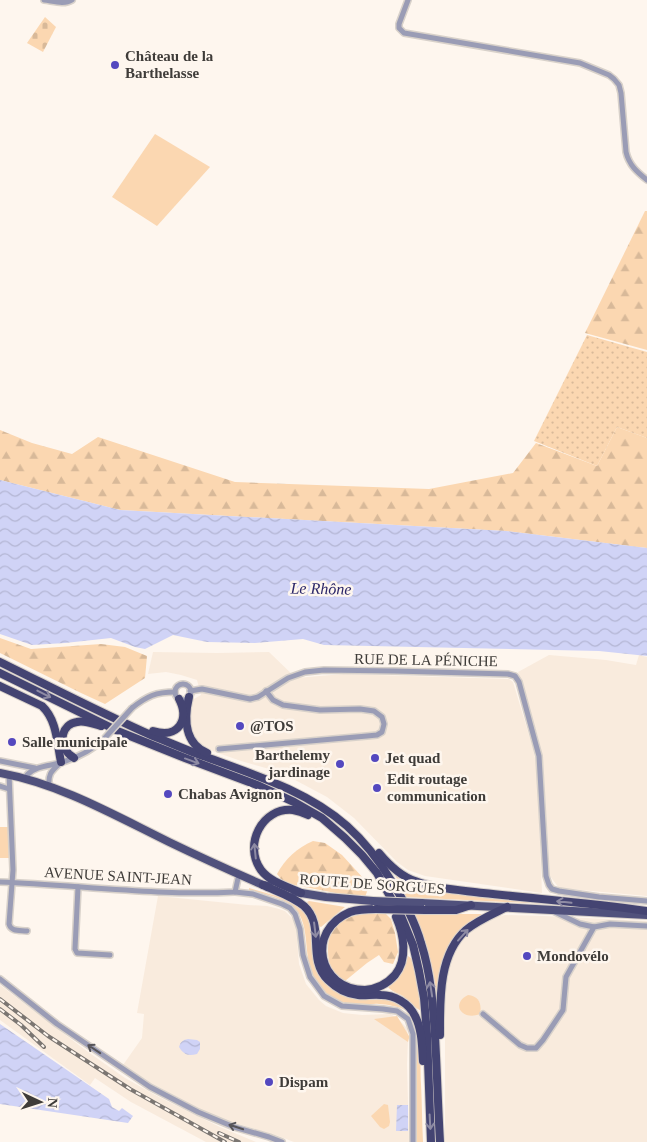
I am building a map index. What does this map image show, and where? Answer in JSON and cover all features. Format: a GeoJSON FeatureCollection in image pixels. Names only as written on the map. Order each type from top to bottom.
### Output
{"type":"FeatureCollection","features":[{"type":"Feature","properties":{"kind":"highway"},"geometry":{"type":"LineString","coordinates":[[0,662],[153,736],[263,778],[304,796],[350,828],[378,860],[400,894],[421,942],[433,996],[440,1142]]}},
{"type":"Feature","properties":{"kind":"highway"},"geometry":{"type":"LineString","coordinates":[[0,672],[120,732],[257,785],[294,802],[322,818],[346,838],[362,855],[378,876],[408,930],[419,971],[426,1025],[431,1142]]}},
{"type":"Feature","properties":{"kind":"highway"},"geometry":{"type":"LineString","coordinates":[[0,686],[38,704],[46,710],[53,723],[61,762]]}},
{"type":"Feature","properties":{"kind":"highway"},"geometry":{"type":"LineString","coordinates":[[190,694],[186,708],[187,724],[189,734],[196,746],[205,752],[258,771],[263,778]]}},
{"type":"Feature","properties":{"kind":"highway"},"geometry":{"type":"LineString","coordinates":[[67,696],[164,734],[176,730],[182,720],[183,709],[177,695]]}},
{"type":"Feature","properties":{"kind":"highway"},"geometry":{"type":"LineString","coordinates":[[74,758],[68,753],[62,742],[63,733],[69,725],[78,721],[84,721],[120,732]]}},
{"type":"Feature","properties":{"kind":"highway"},"geometry":{"type":"LineString","coordinates":[[301,894],[271,878],[261,870],[256,861],[254,846],[259,827],[274,814],[287,810],[298,811],[312,817],[352,849],[369,869],[378,876],[383,891],[400,926],[404,951],[397,972],[387,983],[377,988],[357,990],[338,981],[324,964],[322,944],[326,932],[339,918],[375,905],[423,906],[456,910],[471,905]]}},
{"type":"Feature","properties":{"kind":"highway"},"geometry":{"type":"LineString","coordinates":[[326,811],[335,812],[351,824],[398,873],[413,881],[440,888],[647,911]]}},
{"type":"Feature","properties":{"kind":"highway"},"geometry":{"type":"LineString","coordinates":[[263,885],[300,903],[309,912],[316,928],[316,954],[318,962],[326,978],[333,985],[352,994],[365,996],[382,995],[396,998],[411,1009],[420,1033],[429,1102]]}},
{"type":"Feature","properties":{"kind":"highway"},"geometry":{"type":"LineString","coordinates":[[438,1080],[440,999],[446,966],[451,951],[465,931],[483,918],[507,907]]}},
{"type":"Feature","properties":{"kind":"main road","name":"ROUTE DE SORGUES"},"geometry":{"type":"LineString","coordinates":[[0,773],[49,786],[84,800],[172,844],[263,885],[301,894],[375,905]]}},
{"type":"Feature","properties":{"kind":"main road"},"geometry":{"type":"LineString","coordinates":[[471,905],[647,915]]}},
{"type":"Feature","properties":{"kind":"street"},"geometry":{"type":"LineString","coordinates":[[44,0],[66,2],[72,0]]}},
{"type":"Feature","properties":{"kind":"street"},"geometry":{"type":"LineString","coordinates":[[408,0],[399,24],[399,28],[404,33],[580,63],[610,75],[619,85],[621,93],[628,160],[632,168],[647,180]]}},
{"type":"Feature","properties":{"kind":"street","name":"RUE DE LA PÉNICHE"},"geometry":{"type":"LineString","coordinates":[[266,691],[288,678],[305,672],[324,670],[440,672],[515,676],[519,682],[539,756],[544,858],[548,884],[552,889],[558,891],[647,901]]}},
{"type":"Feature","properties":{"kind":"street"},"geometry":{"type":"LineString","coordinates":[[177,695],[177,687],[182,685],[187,686],[190,694]]}},
{"type":"Feature","properties":{"kind":"street"},"geometry":{"type":"LineString","coordinates":[[26,779],[27,775],[38,768],[88,752],[103,740],[125,714],[141,700],[163,692],[177,695],[184,700],[190,694],[202,690],[250,699],[258,697],[266,691],[273,700],[282,705],[320,710],[360,709],[374,711],[382,717],[384,724],[382,732],[377,735],[219,749]]}},
{"type":"Feature","properties":{"kind":"street"},"geometry":{"type":"LineString","coordinates":[[0,761],[38,768],[50,774]]}},
{"type":"Feature","properties":{"kind":"street"},"geometry":{"type":"LineString","coordinates":[[49,786],[50,774],[61,762]]}},
{"type":"Feature","properties":{"kind":"street"},"geometry":{"type":"LineString","coordinates":[[9,774],[13,870],[9,924],[13,930],[27,931]]}},
{"type":"Feature","properties":{"kind":"street"},"geometry":{"type":"LineString","coordinates":[[0,786],[9,789]]}},
{"type":"Feature","properties":{"kind":"street"},"geometry":{"type":"LineString","coordinates":[[234,892],[239,874]]}},
{"type":"Feature","properties":{"kind":"street","name":"AVENUE SAINT-JEAN"},"geometry":{"type":"LineString","coordinates":[[0,882],[209,893],[234,892],[253,894],[290,908],[295,914],[300,929],[303,955],[310,977],[324,996],[342,1006],[397,1011],[408,1019],[412,1034],[413,1142]]}},
{"type":"Feature","properties":{"kind":"street"},"geometry":{"type":"LineString","coordinates":[[78,887],[75,949],[77,953],[110,954]]}},
{"type":"Feature","properties":{"kind":"street"},"geometry":{"type":"LineString","coordinates":[[550,910],[586,926],[594,927],[610,924],[647,926]]}},
{"type":"Feature","properties":{"kind":"street"},"geometry":{"type":"LineString","coordinates":[[483,1014],[520,1046],[536,1048],[563,1010],[566,977],[594,927]]}},
{"type":"Feature","properties":{"kind":"street"},"geometry":{"type":"LineString","coordinates":[[0,978],[57,1024],[150,1087],[198,1112],[234,1127],[282,1142]]}},
{"type":"Feature","properties":{"kind":"shaded area"},"geometry":{"type":"Polygon","coordinates":[[[153,652],[269,652],[296,678],[343,674],[509,679],[513,682],[533,748],[537,768],[542,893],[425,876],[408,870],[397,862],[354,818],[327,797],[280,772],[204,748],[191,732],[190,715],[192,700],[201,695],[197,680],[166,672],[148,674],[153,652]]]}},
{"type":"Feature","properties":{"kind":"shaded area"},"geometry":{"type":"Polygon","coordinates":[[[549,655],[606,660],[636,665],[639,655],[647,657],[647,896],[559,888],[550,876],[543,762],[538,737],[518,672],[549,655]]]}},
{"type":"Feature","properties":{"kind":"shaded area"},"geometry":{"type":"Polygon","coordinates":[[[158,896],[267,906],[285,911],[293,919],[296,927],[299,964],[306,984],[319,1000],[326,1006],[343,1013],[362,1015],[390,1014],[396,1017],[407,1028],[409,1142],[294,1142],[235,1123],[224,1122],[151,1083],[123,1065],[142,1038],[144,1014],[137,1013],[158,896]]]}},
{"type":"Feature","properties":{"kind":"shaded area"},"geometry":{"type":"Polygon","coordinates":[[[505,915],[647,921],[647,1142],[445,1142],[445,1007],[446,982],[451,961],[459,942],[469,932],[483,923],[505,915]]]}},
{"type":"Feature","properties":{"kind":"shaded area"},"geometry":{"type":"Polygon","coordinates":[[[0,985],[125,1078],[220,1127],[256,1142],[206,1142],[131,1102],[95,1078],[90,1085],[0,1020],[0,985]]]}},
{"type":"Feature","properties":{"kind":"green space"},"geometry":{"type":"Polygon","coordinates":[[[45,17],[56,27],[43,52],[27,43],[45,17]]]}},
{"type":"Feature","properties":{"kind":"green space"},"geometry":{"type":"Polygon","coordinates":[[[155,134],[210,167],[157,226],[112,197],[155,134]]]}},
{"type":"Feature","properties":{"kind":"green space"},"geometry":{"type":"Polygon","coordinates":[[[645,211],[647,211],[647,350],[585,333],[645,211]]]}},
{"type":"Feature","properties":{"kind":"green space"},"geometry":{"type":"Polygon","coordinates":[[[587,335],[647,352],[647,438],[617,427],[597,466],[534,441],[587,335]]]}},
{"type":"Feature","properties":{"kind":"green space"},"geometry":{"type":"Polygon","coordinates":[[[617,427],[647,438],[647,548],[506,531],[120,510],[0,480],[0,430],[32,443],[72,454],[98,437],[235,482],[429,489],[513,473],[536,443],[597,466],[617,427]]]}},
{"type":"Feature","properties":{"kind":"green space"},"geometry":{"type":"Polygon","coordinates":[[[0,638],[31,649],[101,644],[125,647],[147,656],[145,678],[105,704],[0,653],[0,638]]]}},
{"type":"Feature","properties":{"kind":"green space"},"geometry":{"type":"Polygon","coordinates":[[[0,827],[8,827],[9,858],[0,858],[0,827]]]}},
{"type":"Feature","properties":{"kind":"green space"},"geometry":{"type":"Polygon","coordinates":[[[313,841],[325,843],[342,855],[364,879],[368,889],[365,897],[284,883],[277,874],[280,869],[292,854],[313,841]]]}},
{"type":"Feature","properties":{"kind":"green space"},"geometry":{"type":"Polygon","coordinates":[[[395,875],[418,887],[547,904],[406,897],[395,875]]]}},
{"type":"Feature","properties":{"kind":"green space"},"geometry":{"type":"Polygon","coordinates":[[[249,888],[287,899],[297,904],[311,919],[313,960],[318,973],[329,986],[344,995],[360,1000],[385,999],[395,1001],[404,1006],[413,1017],[419,1046],[423,1142],[415,1142],[415,1038],[412,1024],[405,1010],[385,1005],[347,1004],[336,1000],[322,990],[310,970],[303,923],[299,914],[283,900],[249,890],[249,888]]]}},
{"type":"Feature","properties":{"kind":"green space"},"geometry":{"type":"Polygon","coordinates":[[[307,902],[345,907],[321,927],[316,915],[307,902]]]}},
{"type":"Feature","properties":{"kind":"green space"},"geometry":{"type":"Polygon","coordinates":[[[378,912],[386,914],[391,919],[398,952],[393,964],[384,962],[379,955],[345,981],[333,971],[330,964],[328,944],[330,936],[340,923],[348,918],[378,912]]]}},
{"type":"Feature","properties":{"kind":"green space"},"geometry":{"type":"Polygon","coordinates":[[[415,914],[482,914],[462,930],[439,993],[436,993],[428,953],[415,914]]]}},
{"type":"Feature","properties":{"kind":"green space"},"geometry":{"type":"Polygon","coordinates":[[[408,956],[412,959],[416,971],[421,1011],[403,996],[388,987],[402,973],[408,956]]]}},
{"type":"Feature","properties":{"kind":"green space"},"geometry":{"type":"Polygon","coordinates":[[[468,995],[475,997],[479,1001],[481,1007],[480,1014],[468,1015],[459,1007],[463,999],[468,995]]]}},
{"type":"Feature","properties":{"kind":"green space"},"geometry":{"type":"Polygon","coordinates":[[[397,1016],[409,1036],[408,1042],[374,1019],[397,1016]]]}},
{"type":"Feature","properties":{"kind":"green space"},"geometry":{"type":"Polygon","coordinates":[[[384,1104],[388,1105],[390,1122],[389,1126],[384,1129],[371,1116],[384,1104]]]}},
{"type":"Feature","properties":{"kind":"water","name":"Le Rhône"},"geometry":{"type":"Polygon","coordinates":[[[0,480],[120,510],[506,531],[647,548],[647,656],[599,651],[324,645],[303,639],[255,643],[207,642],[173,635],[145,649],[111,638],[32,645],[0,634],[0,480]]]}},
{"type":"Feature","properties":{"kind":"water"},"geometry":{"type":"Polygon","coordinates":[[[0,1024],[109,1099],[112,1107],[119,1111],[122,1108],[133,1116],[128,1123],[0,1104],[0,1024]]]}},
{"type":"Feature","properties":{"kind":"water"},"geometry":{"type":"Polygon","coordinates":[[[188,1039],[200,1042],[200,1049],[197,1054],[187,1054],[179,1047],[182,1041],[188,1039]]]}},
{"type":"Feature","properties":{"kind":"water"},"geometry":{"type":"Polygon","coordinates":[[[397,1105],[408,1105],[408,1131],[396,1131],[397,1105]]]}},
{"type":"Feature","properties":{"kind":"railway"},"geometry":{"type":"LineString","coordinates":[[0,999],[48,1036],[130,1089],[225,1142]]}},
{"type":"Feature","properties":{"kind":"railway"},"geometry":{"type":"LineString","coordinates":[[0,1009],[21,1025],[44,1047]]}},
{"type":"Feature","properties":{"kind":"railway"},"geometry":{"type":"LineString","coordinates":[[219,1133],[239,1142]]}},
{"type":"Feature","properties":{"kind":"place","name":"Château de la Barthelasse"},"geometry":{"type":"Point","coordinates":[115,65]}},
{"type":"Feature","properties":{"kind":"place","name":"@TOS"},"geometry":{"type":"Point","coordinates":[240,726]}},
{"type":"Feature","properties":{"kind":"place","name":"Salle municipale"},"geometry":{"type":"Point","coordinates":[12,742]}},
{"type":"Feature","properties":{"kind":"place","name":"Jet quad"},"geometry":{"type":"Point","coordinates":[375,758]}},
{"type":"Feature","properties":{"kind":"place","name":"Barthelemy jardinage"},"geometry":{"type":"Point","coordinates":[340,764]}},
{"type":"Feature","properties":{"kind":"place","name":"Edit routage communication"},"geometry":{"type":"Point","coordinates":[377,788]}},
{"type":"Feature","properties":{"kind":"place","name":"Chabas Avignon"},"geometry":{"type":"Point","coordinates":[168,794]}},
{"type":"Feature","properties":{"kind":"place","name":"Mondovélo"},"geometry":{"type":"Point","coordinates":[527,956]}},
{"type":"Feature","properties":{"kind":"place","name":"Dispam"},"geometry":{"type":"Point","coordinates":[269,1082]}}]}
